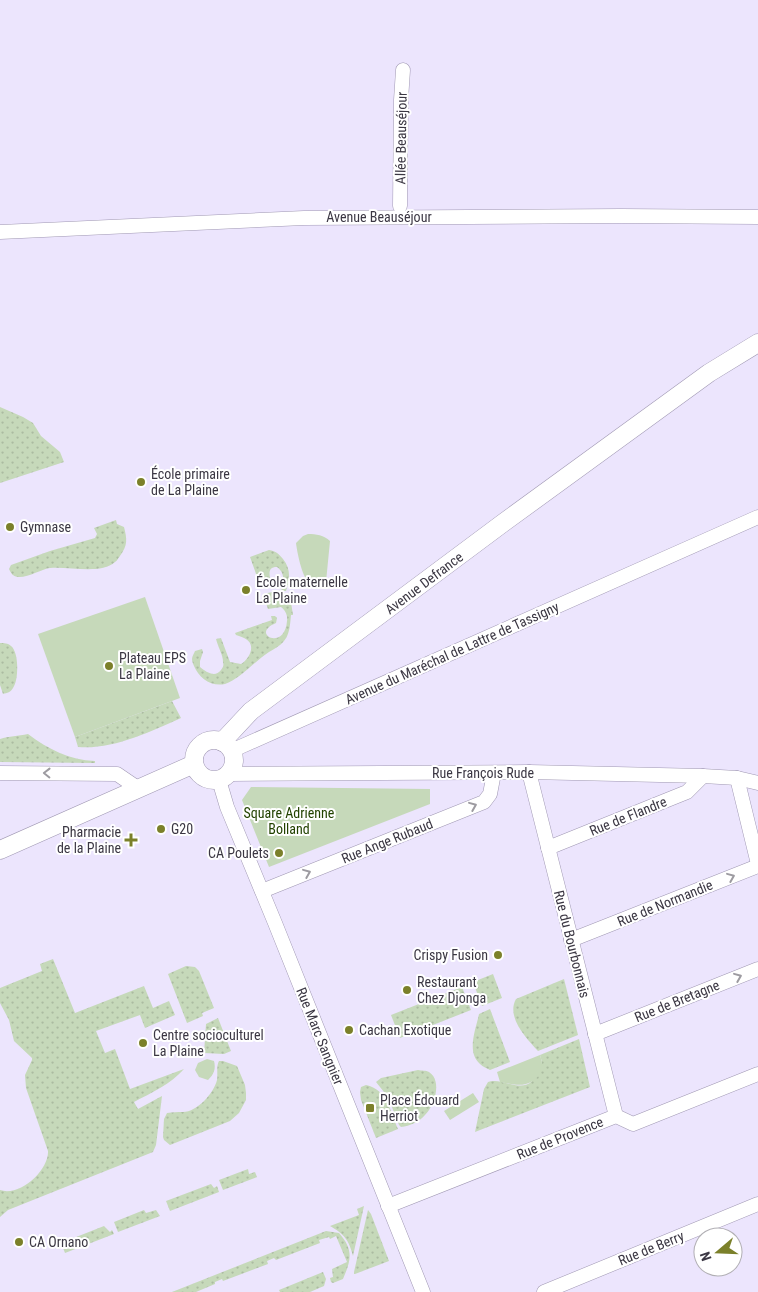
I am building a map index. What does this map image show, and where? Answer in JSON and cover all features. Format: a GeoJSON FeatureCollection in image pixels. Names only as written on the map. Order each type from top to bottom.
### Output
{"type":"FeatureCollection","features":[{"type":"Feature","properties":{"kind":"street","name":"Allée Beauséjour"},"geometry":{"type":"LineString","coordinates":[[400,206],[403,70]]}},
{"type":"Feature","properties":{"kind":"street","name":"Avenue Beauséjour"},"geometry":{"type":"LineString","coordinates":[[0,232],[313,217],[758,217]]}},
{"type":"Feature","properties":{"kind":"street","name":"Avenue Defrance"},"geometry":{"type":"LineString","coordinates":[[227,746],[251,711],[709,373],[758,343]]}},
{"type":"Feature","properties":{"kind":"street","name":"Avenue du Maréchal de Lattre de Tassigny"},"geometry":{"type":"LineString","coordinates":[[227,746],[674,555],[758,517]]}},
{"type":"Feature","properties":{"kind":"street"},"geometry":{"type":"LineString","coordinates":[[216,740],[227,746],[234,756],[234,762],[224,777],[212,781],[200,776],[196,770],[193,758],[199,746],[204,742],[216,740]]}},
{"type":"Feature","properties":{"kind":"street"},"geometry":{"type":"LineString","coordinates":[[0,850],[194,764]]}},
{"type":"Feature","properties":{"kind":"street","name":"Rue François Rude"},"geometry":{"type":"LineString","coordinates":[[224,777],[529,772],[703,776],[737,778],[758,784]]}},
{"type":"Feature","properties":{"kind":"street","name":"Rue du Bourbonnais"},"geometry":{"type":"LineString","coordinates":[[529,772],[616,1116]]}},
{"type":"Feature","properties":{"kind":"street"},"geometry":{"type":"LineString","coordinates":[[0,773],[117,774],[139,789]]}},
{"type":"Feature","properties":{"kind":"street","name":"Rue Ange Rubaud"},"geometry":{"type":"LineString","coordinates":[[262,891],[484,802],[490,794],[494,773]]}},
{"type":"Feature","properties":{"kind":"street","name":"Rue de Flandre"},"geometry":{"type":"LineString","coordinates":[[548,848],[687,792],[703,776]]}},
{"type":"Feature","properties":{"kind":"street","name":"Rue Marc Sangnier"},"geometry":{"type":"LineString","coordinates":[[224,777],[226,807],[262,891],[423,1292]]}},
{"type":"Feature","properties":{"kind":"street"},"geometry":{"type":"LineString","coordinates":[[737,778],[758,865]]}},
{"type":"Feature","properties":{"kind":"street","name":"Rue de Normandie"},"geometry":{"type":"LineString","coordinates":[[571,940],[758,865]]}},
{"type":"Feature","properties":{"kind":"street","name":"Rue de Bretagne"},"geometry":{"type":"LineString","coordinates":[[595,1034],[758,969]]}},
{"type":"Feature","properties":{"kind":"street","name":"Rue de Provence"},"geometry":{"type":"LineString","coordinates":[[388,1206],[616,1116],[633,1124],[758,1074]]}},
{"type":"Feature","properties":{"kind":"street","name":"Rue de Berry"},"geometry":{"type":"LineString","coordinates":[[544,1292],[758,1204]]}},
{"type":"Feature","properties":{"kind":"green space"},"geometry":{"type":"Polygon","coordinates":[[[0,407],[33,423],[41,436],[60,452],[64,462],[0,483],[0,407]]]}},
{"type":"Feature","properties":{"kind":"green space"},"geometry":{"type":"Polygon","coordinates":[[[116,520],[117,524],[124,527],[126,542],[116,562],[109,566],[93,569],[50,568],[21,577],[13,575],[9,569],[11,565],[95,538],[97,534],[94,528],[116,520]]]}},
{"type":"Feature","properties":{"kind":"green space"},"geometry":{"type":"Polygon","coordinates":[[[308,534],[320,535],[330,541],[326,582],[315,584],[309,582],[306,580],[302,570],[296,543],[308,534]]]}},
{"type":"Feature","properties":{"kind":"green space"},"geometry":{"type":"Polygon","coordinates":[[[269,550],[279,554],[289,570],[286,591],[281,589],[283,577],[277,567],[271,569],[270,578],[266,583],[260,585],[250,557],[269,550]]]}},
{"type":"Feature","properties":{"kind":"green space"},"geometry":{"type":"Polygon","coordinates":[[[277,591],[280,595],[290,596],[293,615],[291,615],[289,632],[284,641],[230,682],[220,685],[210,683],[202,678],[194,666],[192,657],[195,651],[202,649],[200,667],[213,674],[219,672],[223,665],[216,639],[221,638],[230,662],[241,664],[249,655],[251,647],[248,641],[235,633],[272,620],[271,616],[275,616],[277,618],[276,623],[269,627],[266,632],[271,638],[281,636],[287,621],[286,613],[281,607],[268,609],[263,594],[277,591]]]}},
{"type":"Feature","properties":{"kind":"green space","name":"Plateau EPS La Plaine"},"geometry":{"type":"Polygon","coordinates":[[[145,597],[180,698],[75,737],[38,634],[145,597]]]}},
{"type":"Feature","properties":{"kind":"green space"},"geometry":{"type":"Polygon","coordinates":[[[0,643],[9,644],[14,649],[17,660],[15,684],[10,691],[3,694],[0,685],[0,643]]]}},
{"type":"Feature","properties":{"kind":"green space"},"geometry":{"type":"Polygon","coordinates":[[[172,701],[181,718],[117,743],[104,746],[78,747],[75,737],[172,701]]]}},
{"type":"Feature","properties":{"kind":"green space"},"geometry":{"type":"Polygon","coordinates":[[[28,734],[59,753],[95,761],[95,763],[0,762],[0,739],[28,734]]]}},
{"type":"Feature","properties":{"kind":"green space","name":"Square Adrienne Bolland"},"geometry":{"type":"Polygon","coordinates":[[[251,787],[430,789],[430,804],[269,867],[242,800],[251,787]]]}},
{"type":"Feature","properties":{"kind":"green space"},"geometry":{"type":"Polygon","coordinates":[[[53,959],[75,1013],[144,986],[153,1008],[169,1001],[175,1015],[145,1028],[140,1015],[96,1031],[105,1053],[115,1049],[130,1089],[184,1069],[167,1084],[134,1102],[138,1109],[162,1096],[156,1145],[153,1152],[8,1210],[0,1217],[0,1190],[16,1190],[32,1180],[44,1166],[48,1151],[26,1088],[25,1075],[32,1058],[14,1041],[9,1020],[0,1003],[0,988],[42,971],[40,964],[53,959]]]}},
{"type":"Feature","properties":{"kind":"green space"},"geometry":{"type":"Polygon","coordinates":[[[186,966],[195,967],[199,971],[214,1008],[202,1013],[203,1016],[187,1023],[168,974],[186,966]]]}},
{"type":"Feature","properties":{"kind":"green space"},"geometry":{"type":"Polygon","coordinates":[[[493,974],[502,998],[482,1006],[473,982],[493,974]]]}},
{"type":"Feature","properties":{"kind":"green space"},"geometry":{"type":"Polygon","coordinates":[[[564,979],[578,1035],[538,1051],[523,1034],[515,1020],[514,1006],[516,999],[564,979]]]}},
{"type":"Feature","properties":{"kind":"green space"},"geometry":{"type":"Polygon","coordinates":[[[462,987],[471,1010],[400,1038],[391,1015],[462,987]]]}},
{"type":"Feature","properties":{"kind":"green space"},"geometry":{"type":"Polygon","coordinates":[[[490,1009],[510,1062],[490,1070],[481,1065],[476,1059],[473,1040],[479,1014],[490,1009]]]}},
{"type":"Feature","properties":{"kind":"green space"},"geometry":{"type":"Polygon","coordinates":[[[218,1018],[231,1051],[224,1054],[204,1053],[206,1024],[218,1018]]]}},
{"type":"Feature","properties":{"kind":"green space"},"geometry":{"type":"Polygon","coordinates":[[[579,1039],[590,1087],[475,1132],[484,1089],[488,1082],[499,1081],[522,1086],[527,1084],[532,1081],[542,1062],[540,1055],[579,1039]]]}},
{"type":"Feature","properties":{"kind":"green space"},"geometry":{"type":"Polygon","coordinates":[[[540,1055],[542,1062],[540,1074],[536,1079],[522,1085],[500,1082],[497,1072],[540,1055]]]}},
{"type":"Feature","properties":{"kind":"green space"},"geometry":{"type":"Polygon","coordinates":[[[207,1059],[214,1061],[215,1066],[208,1080],[199,1077],[195,1070],[198,1063],[207,1059]]]}},
{"type":"Feature","properties":{"kind":"green space"},"geometry":{"type":"Polygon","coordinates":[[[219,1061],[237,1066],[245,1085],[246,1100],[239,1113],[230,1121],[170,1145],[163,1137],[164,1119],[167,1113],[194,1109],[209,1096],[217,1080],[219,1061]]]}},
{"type":"Feature","properties":{"kind":"green space"},"geometry":{"type":"Polygon","coordinates":[[[418,1070],[428,1071],[433,1076],[436,1081],[436,1094],[428,1111],[420,1120],[411,1125],[401,1127],[388,1097],[376,1082],[381,1078],[418,1070]]]}},
{"type":"Feature","properties":{"kind":"green space"},"geometry":{"type":"Polygon","coordinates":[[[366,1085],[373,1087],[384,1096],[398,1129],[376,1138],[361,1100],[361,1087],[366,1085]]]}},
{"type":"Feature","properties":{"kind":"green space"},"geometry":{"type":"Polygon","coordinates":[[[473,1093],[479,1102],[450,1120],[444,1111],[473,1093]]]}},
{"type":"Feature","properties":{"kind":"green space"},"geometry":{"type":"Polygon","coordinates":[[[248,1169],[249,1174],[255,1172],[257,1177],[223,1190],[219,1180],[248,1169]]]}},
{"type":"Feature","properties":{"kind":"green space"},"geometry":{"type":"Polygon","coordinates":[[[211,1184],[214,1188],[217,1186],[219,1192],[170,1211],[166,1201],[211,1184]]]}},
{"type":"Feature","properties":{"kind":"green space"},"geometry":{"type":"Polygon","coordinates":[[[364,1206],[353,1256],[345,1238],[330,1226],[359,1215],[357,1209],[364,1206]]]}},
{"type":"Feature","properties":{"kind":"green space"},"geometry":{"type":"Polygon","coordinates":[[[144,1210],[146,1213],[156,1210],[160,1216],[118,1232],[114,1222],[144,1210]]]}},
{"type":"Feature","properties":{"kind":"green space"},"geometry":{"type":"Polygon","coordinates":[[[368,1210],[389,1261],[354,1274],[354,1272],[368,1210]]]}},
{"type":"Feature","properties":{"kind":"green space"},"geometry":{"type":"Polygon","coordinates":[[[104,1226],[110,1232],[112,1230],[114,1234],[65,1253],[61,1243],[104,1226]]]}},
{"type":"Feature","properties":{"kind":"green space"},"geometry":{"type":"Polygon","coordinates":[[[326,1231],[339,1233],[347,1245],[350,1255],[343,1279],[333,1283],[330,1278],[333,1277],[332,1269],[347,1262],[336,1236],[330,1239],[329,1237],[319,1240],[320,1243],[276,1260],[274,1258],[267,1261],[268,1264],[223,1281],[222,1279],[196,1292],[172,1292],[326,1231]]]}},
{"type":"Feature","properties":{"kind":"green space"},"geometry":{"type":"Polygon","coordinates":[[[323,1272],[326,1279],[324,1286],[310,1292],[280,1292],[279,1290],[323,1272]]]}},
{"type":"Feature","properties":{"kind":"place","name":"École primaire de La Plaine"},"geometry":{"type":"Point","coordinates":[141,482]}},
{"type":"Feature","properties":{"kind":"place","name":"Gymnase"},"geometry":{"type":"Point","coordinates":[10,527]}},
{"type":"Feature","properties":{"kind":"place","name":"École maternelle La Plaine"},"geometry":{"type":"Point","coordinates":[246,590]}},
{"type":"Feature","properties":{"kind":"place","name":"Plateau EPS La Plaine"},"geometry":{"type":"Point","coordinates":[109,666]}},
{"type":"Feature","properties":{"kind":"place","name":"G20"},"geometry":{"type":"Point","coordinates":[161,829]}},
{"type":"Feature","properties":{"kind":"place","name":"Pharmacie de la Plaine"},"geometry":{"type":"Point","coordinates":[131,840]}},
{"type":"Feature","properties":{"kind":"place","name":"CA Poulets"},"geometry":{"type":"Point","coordinates":[279,853]}},
{"type":"Feature","properties":{"kind":"place","name":"Crispy Fusion"},"geometry":{"type":"Point","coordinates":[498,955]}},
{"type":"Feature","properties":{"kind":"place","name":"Restaurant Chez Djonga"},"geometry":{"type":"Point","coordinates":[407,990]}},
{"type":"Feature","properties":{"kind":"place","name":"Cachan Exotique"},"geometry":{"type":"Point","coordinates":[349,1030]}},
{"type":"Feature","properties":{"kind":"place","name":"Centre socioculturel La Plaine"},"geometry":{"type":"Point","coordinates":[143,1043]}},
{"type":"Feature","properties":{"kind":"place","name":"Place Édouard Herriot"},"geometry":{"type":"Point","coordinates":[370,1108]}},
{"type":"Feature","properties":{"kind":"place","name":"CA Ornano"},"geometry":{"type":"Point","coordinates":[19,1242]}}]}
